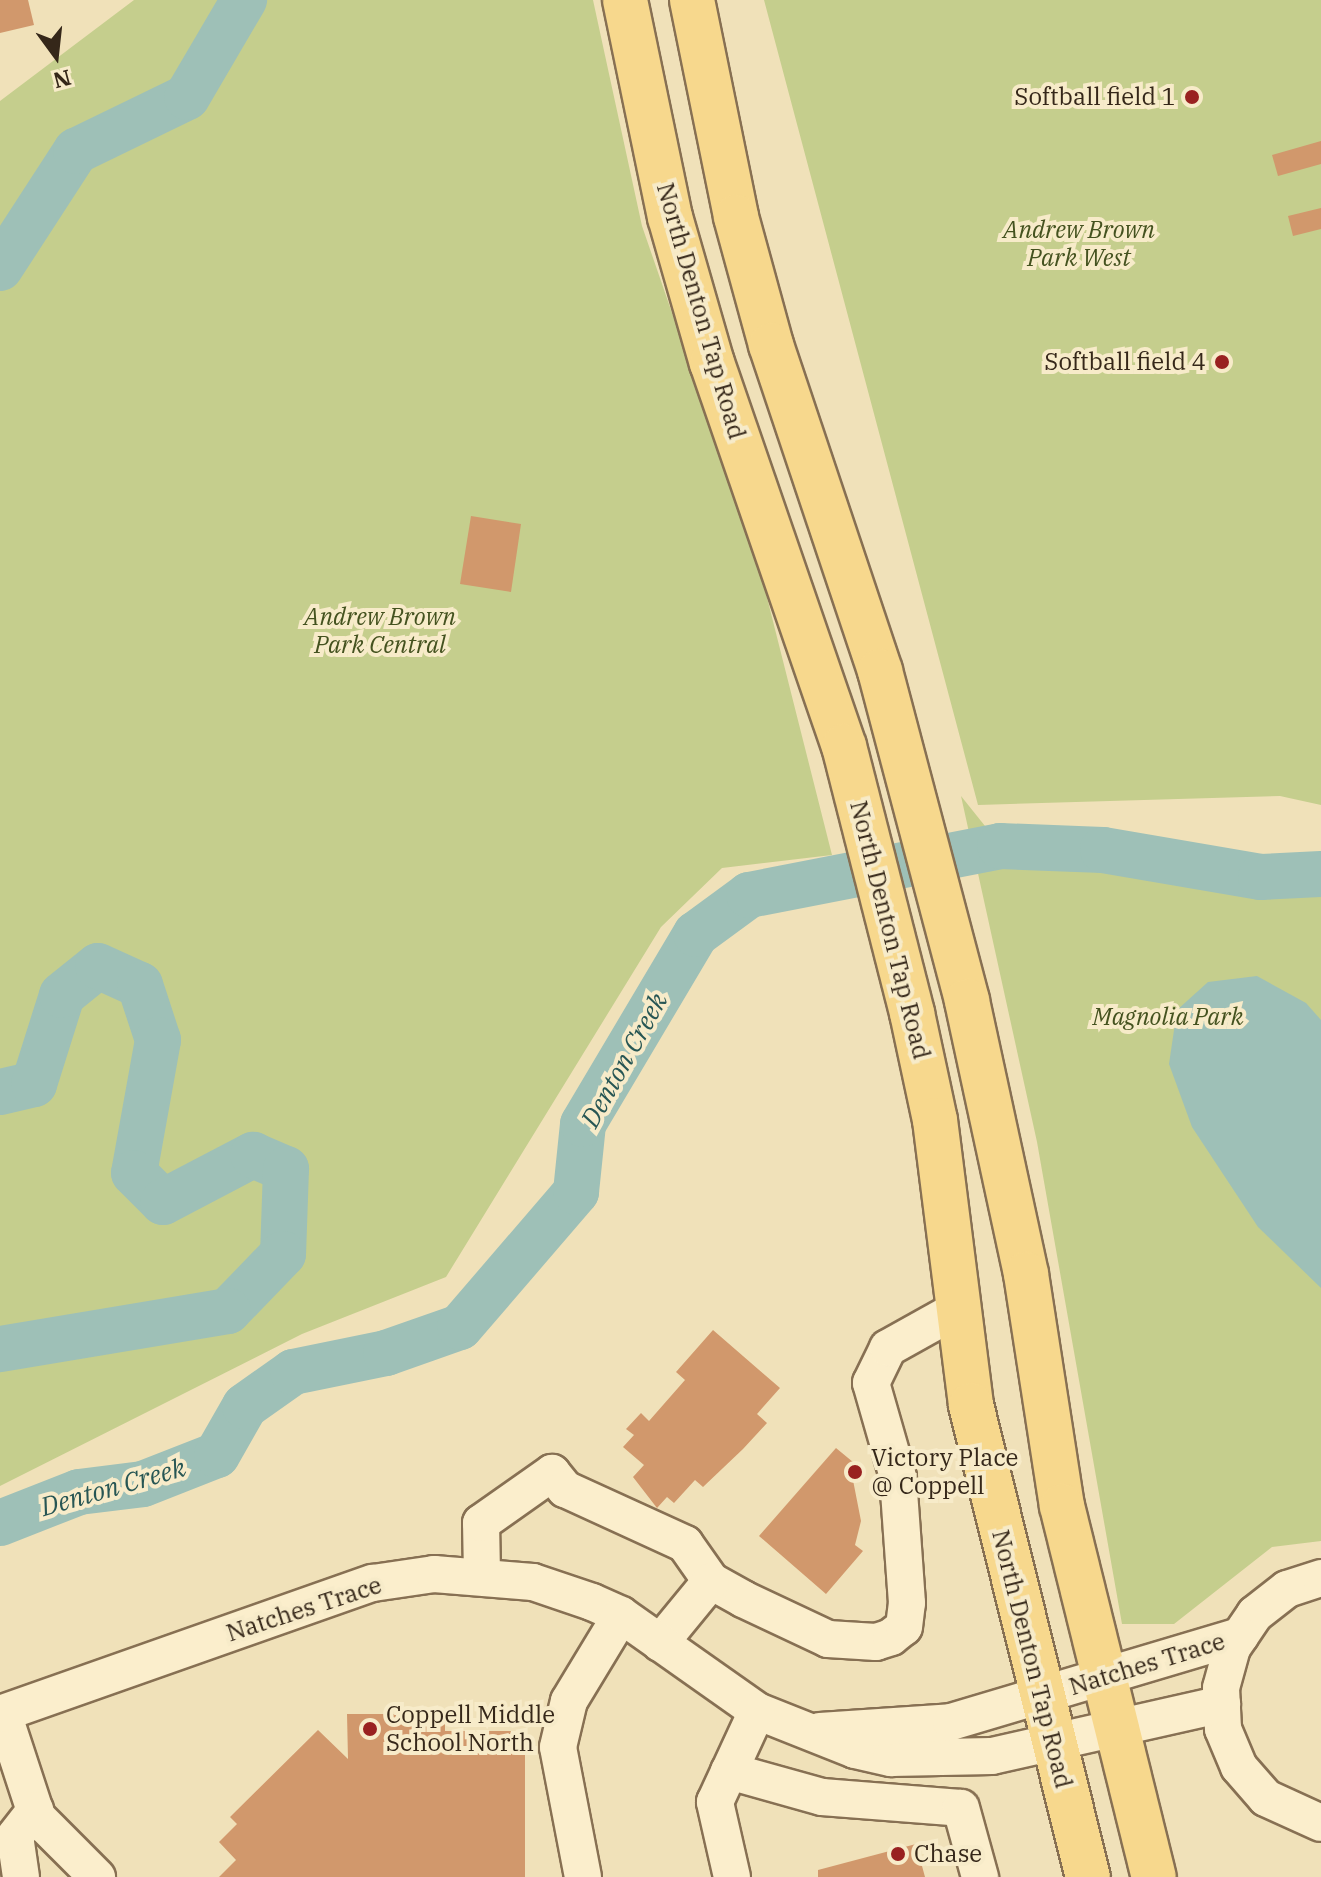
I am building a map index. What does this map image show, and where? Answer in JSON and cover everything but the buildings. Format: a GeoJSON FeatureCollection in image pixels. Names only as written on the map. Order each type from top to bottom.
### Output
{"type":"FeatureCollection","features":[{"type":"Feature","properties":{"kind":"main road","name":"North Denton Tap Road"},"geometry":{"type":"LineString","coordinates":[[625,0],[670,217],[712,363],[844,746],[912,1013],[935,1120],[971,1405],[1088,1877]]}},
{"type":"Feature","properties":{"kind":"main road"},"geometry":{"type":"LineString","coordinates":[[692,0],[736,217],[771,345],[898,732],[967,1001],[1026,1274],[1062,1506],[1154,1877]]}},
{"type":"Feature","properties":{"kind":"main road"},"geometry":{"type":"LineString","coordinates":[[712,363],[771,345]]}},
{"type":"Feature","properties":{"kind":"street"},"geometry":{"type":"LineString","coordinates":[[482,1574],[481,1523],[552,1473],[565,1489],[685,1544],[711,1581],[828,1639],[876,1642],[904,1627],[898,1477],[871,1383],[888,1348],[958,1309]]}},
{"type":"Feature","properties":{"kind":"street","name":"Natches Trace"},"geometry":{"type":"LineString","coordinates":[[1,1714],[373,1583],[482,1574],[533,1582],[621,1615],[757,1711],[820,1731],[855,1750],[906,1759],[992,1756],[1116,1725],[1222,1704]]}},
{"type":"Feature","properties":{"kind":"street","name":"Natches Trace"},"geometry":{"type":"LineString","coordinates":[[1321,1578],[1287,1589],[1255,1614],[1240,1636],[1221,1688],[1223,1729],[1239,1767],[1266,1798],[1321,1823]]}},
{"type":"Feature","properties":{"kind":"street"},"geometry":{"type":"LineString","coordinates":[[660,1643],[711,1581]]}},
{"type":"Feature","properties":{"kind":"street"},"geometry":{"type":"LineString","coordinates":[[583,1877],[558,1747],[569,1701],[621,1615]]}},
{"type":"Feature","properties":{"kind":"street","name":"Natches Trace"},"geometry":{"type":"LineString","coordinates":[[820,1731],[951,1722],[1240,1636]]}},
{"type":"Feature","properties":{"kind":"street"},"geometry":{"type":"LineString","coordinates":[[732,1877],[715,1802],[757,1711]]}},
{"type":"Feature","properties":{"kind":"street"},"geometry":{"type":"LineString","coordinates":[[1,1714],[35,1810],[49,1835],[97,1877]]}},
{"type":"Feature","properties":{"kind":"street"},"geometry":{"type":"LineString","coordinates":[[729,1771],[822,1797],[961,1808],[980,1877]]}},
{"type":"Feature","properties":{"kind":"street"},"geometry":{"type":"LineString","coordinates":[[21,1877],[15,1836],[35,1810]]}},
{"type":"Feature","properties":{"kind":"green space","name":"Andrew Brown Park Central"},"geometry":{"type":"Polygon","coordinates":[[[134,0],[593,0],[642,226],[758,562],[832,855],[722,868],[661,927],[446,1277],[302,1334],[0,1486],[0,101],[134,0]]]}},
{"type":"Feature","properties":{"kind":"green space","name":"Andrew Brown Park West"},"geometry":{"type":"Polygon","coordinates":[[[764,0],[1321,0],[1321,805],[1280,796],[978,805],[764,0]]]}},
{"type":"Feature","properties":{"kind":"green space","name":"Magnolia Park"},"geometry":{"type":"Polygon","coordinates":[[[961,796],[1001,846],[1103,850],[1261,877],[1321,874],[1321,1541],[1272,1547],[1174,1624],[1122,1624],[1037,1142],[961,796]]]}},
{"type":"Feature","properties":{"kind":"water"},"geometry":{"type":"Polygon","coordinates":[[[1257,976],[1306,1003],[1321,1020],[1321,1288],[1258,1227],[1192,1127],[1169,1064],[1177,1010],[1208,982],[1257,976]]]}},
{"type":"Feature","properties":{"kind":"waterway"},"geometry":{"type":"LineString","coordinates":[[0,268],[76,151],[187,97],[244,0]]}},
{"type":"Feature","properties":{"kind":"waterway","name":"Denton Creek"},"geometry":{"type":"LineString","coordinates":[[0,1523],[79,1492],[143,1484],[217,1455],[245,1406],[293,1372],[386,1353],[460,1327],[576,1192],[583,1124],[696,934],[749,895],[1000,846],[1103,850],[1261,877],[1321,874]]}},
{"type":"Feature","properties":{"kind":"waterway"},"geometry":{"type":"LineString","coordinates":[[0,1092],[34,1084],[62,995],[98,966],[140,985],[158,1040],[134,1173],[163,1202],[253,1155],[286,1169],[283,1254],[228,1311],[0,1349]]}},
{"type":"Feature","properties":{"kind":"place","name":"Softball field 1"},"geometry":{"type":"Point","coordinates":[1192,97]}},
{"type":"Feature","properties":{"kind":"place","name":"Softball field 4"},"geometry":{"type":"Point","coordinates":[1222,362]}},
{"type":"Feature","properties":{"kind":"place","name":"Victory Place @ Coppell"},"geometry":{"type":"Point","coordinates":[855,1472]}},
{"type":"Feature","properties":{"kind":"place","name":"Coppell Middle School North"},"geometry":{"type":"Point","coordinates":[370,1729]}},
{"type":"Feature","properties":{"kind":"place","name":"Chase"},"geometry":{"type":"Point","coordinates":[898,1854]}}]}
